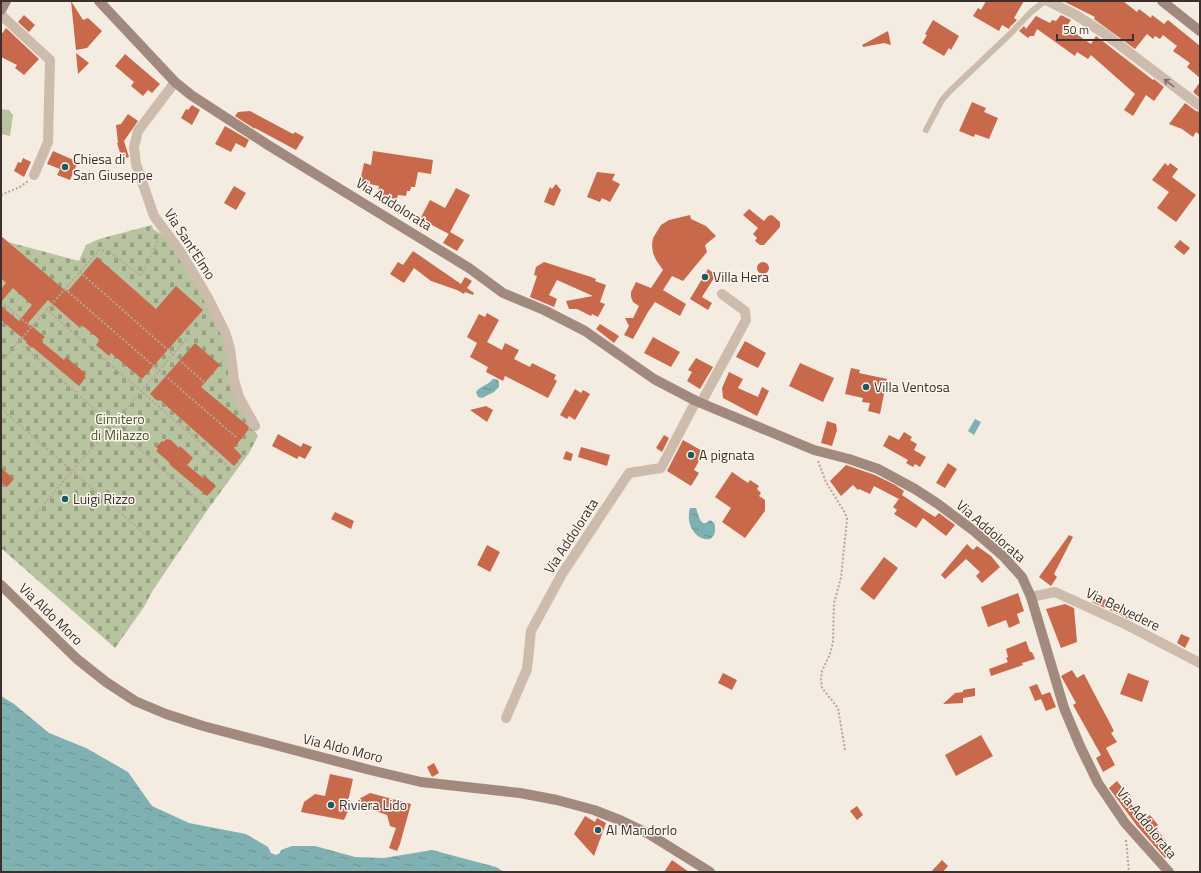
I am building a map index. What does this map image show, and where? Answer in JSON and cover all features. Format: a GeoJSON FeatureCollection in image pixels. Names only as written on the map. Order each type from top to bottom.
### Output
{"type":"FeatureCollection","features":[{"type":"Feature","properties":{"kind":"street"},"geometry":{"type":"LineString","coordinates":[[1,10],[6,1]]}},
{"type":"Feature","properties":{"kind":"street","name":"Via Addolorata"},"geometry":{"type":"LineString","coordinates":[[99,1],[175,82],[192,95],[268,145],[469,268],[503,292],[544,310],[585,331],[654,379],[699,402],[814,450],[850,458],[878,469],[915,488],[974,531],[1002,556],[1022,577],[1031,597],[1064,708],[1098,784],[1125,823],[1169,872]]}},
{"type":"Feature","properties":{"kind":"street"},"geometry":{"type":"LineString","coordinates":[[1046,1],[1076,15],[1106,34],[1200,106]]}},
{"type":"Feature","properties":{"kind":"street"},"geometry":{"type":"LineString","coordinates":[[1162,1],[1200,31]]}},
{"type":"Feature","properties":{"kind":"street"},"geometry":{"type":"LineString","coordinates":[[1,15],[50,60],[48,142],[34,175]]}},
{"type":"Feature","properties":{"kind":"street","name":"Via Sant'Elmo"},"geometry":{"type":"LineString","coordinates":[[175,82],[138,131],[134,147],[136,164],[154,216],[180,251],[207,296],[225,332],[230,348],[234,380],[239,397],[255,426]]}},
{"type":"Feature","properties":{"kind":"street","name":"Via Addolorata"},"geometry":{"type":"LineString","coordinates":[[506,718],[527,669],[531,631],[562,574],[629,473],[660,468],[746,320],[745,311],[722,294]]}},
{"type":"Feature","properties":{"kind":"street","name":"Via Aldo Moro"},"geometry":{"type":"LineString","coordinates":[[1,585],[77,658],[106,682],[135,701],[166,714],[203,726],[370,770],[414,780],[520,793],[557,800],[594,810],[649,834],[710,872]]}},
{"type":"Feature","properties":{"kind":"street","name":"Via Belvedere"},"geometry":{"type":"LineString","coordinates":[[1031,597],[1055,592],[1200,663]]}},
{"type":"Feature","properties":{"kind":"lane"},"geometry":{"type":"LineString","coordinates":[[926,130],[942,100],[950,91],[1032,11],[1046,1]]}},
{"type":"Feature","properties":{"kind":"path"},"geometry":{"type":"LineString","coordinates":[[1,195],[20,187],[34,175]]}},
{"type":"Feature","properties":{"kind":"path"},"geometry":{"type":"LineString","coordinates":[[1,362],[46,309],[100,250],[108,251],[141,276],[161,234],[165,231]]}},
{"type":"Feature","properties":{"kind":"path"},"geometry":{"type":"LineString","coordinates":[[80,272],[204,382]]}},
{"type":"Feature","properties":{"kind":"path"},"geometry":{"type":"LineString","coordinates":[[65,289],[237,438]]}},
{"type":"Feature","properties":{"kind":"path"},"geometry":{"type":"LineString","coordinates":[[1,301],[31,327]]}},
{"type":"Feature","properties":{"kind":"path"},"geometry":{"type":"LineString","coordinates":[[46,309],[231,469]]}},
{"type":"Feature","properties":{"kind":"path"},"geometry":{"type":"LineString","coordinates":[[112,425],[188,337]]}},
{"type":"Feature","properties":{"kind":"path"},"geometry":{"type":"LineString","coordinates":[[23,346],[204,505]]}},
{"type":"Feature","properties":{"kind":"path"},"geometry":{"type":"LineString","coordinates":[[1,409],[154,542]]}},
{"type":"Feature","properties":{"kind":"path"},"geometry":{"type":"LineString","coordinates":[[106,420],[104,423],[109,428],[114,432],[117,430]]}},
{"type":"Feature","properties":{"kind":"path"},"geometry":{"type":"LineString","coordinates":[[34,516],[109,428]]}},
{"type":"Feature","properties":{"kind":"path"},"geometry":{"type":"LineString","coordinates":[[814,450],[826,482],[845,513],[847,519],[841,578],[834,603],[833,642],[830,654],[822,671],[821,679],[822,688],[838,708],[845,750]]}},
{"type":"Feature","properties":{"kind":"path"},"geometry":{"type":"LineString","coordinates":[[1125,823],[1128,872]]}},
{"type":"Feature","properties":{"kind":"green space"},"geometry":{"type":"Polygon","coordinates":[[[1,109],[9,110],[13,115],[10,136],[1,134],[1,109]]]}},
{"type":"Feature","properties":{"kind":"green space","name":"Cimitero di Milazzo"},"geometry":{"type":"Polygon","coordinates":[[[152,225],[153,229],[168,238],[215,317],[254,430],[258,436],[249,453],[206,512],[153,590],[144,607],[115,648],[1,548],[1,236],[8,242],[79,261],[86,245],[99,239],[152,225]]]}},
{"type":"Feature","properties":{"kind":"water"},"geometry":{"type":"Polygon","coordinates":[[[493,379],[497,379],[499,382],[499,387],[494,392],[482,398],[478,397],[476,392],[493,379]]]}},
{"type":"Feature","properties":{"kind":"water"},"geometry":{"type":"Polygon","coordinates":[[[975,419],[981,422],[974,435],[968,431],[975,419]]]}},
{"type":"Feature","properties":{"kind":"water"},"geometry":{"type":"Polygon","coordinates":[[[690,508],[696,508],[700,520],[703,523],[710,520],[715,524],[714,534],[711,538],[706,539],[695,533],[691,527],[689,518],[690,508]]]}},
{"type":"Feature","properties":{"kind":"water"},"geometry":{"type":"Polygon","coordinates":[[[1,696],[14,704],[49,733],[86,748],[128,772],[152,806],[189,823],[246,834],[268,847],[271,853],[276,855],[280,853],[281,850],[292,846],[315,846],[355,857],[384,858],[432,850],[496,867],[504,872],[1,872],[1,696]]]}},
{"type":"Feature","properties":{"kind":"building"},"geometry":{"type":"Polygon","coordinates":[[[71,1],[83,20],[88,18],[102,31],[87,48],[76,50],[71,1]]]}},
{"type":"Feature","properties":{"kind":"building"},"geometry":{"type":"Polygon","coordinates":[[[986,1],[1024,1],[1014,18],[1017,20],[1009,29],[1002,25],[999,31],[973,16],[978,8],[981,10],[986,1]]]}},
{"type":"Feature","properties":{"kind":"building"},"geometry":{"type":"Polygon","coordinates":[[[1063,1],[1123,1],[1137,12],[1139,9],[1151,18],[1152,15],[1164,24],[1168,20],[1200,46],[1200,78],[1187,67],[1190,63],[1173,51],[1177,46],[1163,35],[1160,39],[1155,36],[1153,39],[1147,34],[1135,49],[1094,19],[1095,17],[1063,1]]]}},
{"type":"Feature","properties":{"kind":"building"},"geometry":{"type":"Polygon","coordinates":[[[24,15],[35,25],[29,32],[18,22],[24,15]]]}},
{"type":"Feature","properties":{"kind":"building"},"geometry":{"type":"Polygon","coordinates":[[[1061,15],[1071,20],[1066,27],[1091,44],[1096,36],[1164,87],[1154,101],[1146,95],[1133,116],[1124,110],[1135,94],[1091,55],[1088,59],[1077,52],[1075,56],[1037,29],[1034,36],[1030,36],[1028,38],[1019,31],[1024,26],[1026,29],[1036,16],[1050,23],[1052,20],[1056,21],[1061,15]]]}},
{"type":"Feature","properties":{"kind":"building"},"geometry":{"type":"Polygon","coordinates":[[[933,20],[959,36],[951,50],[949,48],[944,56],[922,43],[933,20]]]}},
{"type":"Feature","properties":{"kind":"building"},"geometry":{"type":"Polygon","coordinates":[[[6,28],[39,59],[24,75],[15,68],[17,65],[1,57],[1,35],[6,28]]]}},
{"type":"Feature","properties":{"kind":"building"},"geometry":{"type":"Polygon","coordinates":[[[888,31],[891,45],[884,43],[863,47],[862,45],[888,31]]]}},
{"type":"Feature","properties":{"kind":"building"},"geometry":{"type":"Polygon","coordinates":[[[76,53],[89,63],[78,74],[76,53]]]}},
{"type":"Feature","properties":{"kind":"building"},"geometry":{"type":"Polygon","coordinates":[[[125,54],[160,84],[152,93],[148,90],[143,96],[131,86],[134,82],[115,66],[125,54]]]}},
{"type":"Feature","properties":{"kind":"building"},"geometry":{"type":"Polygon","coordinates":[[[1200,82],[1200,98],[1193,92],[1200,82]]]}},
{"type":"Feature","properties":{"kind":"building"},"geometry":{"type":"Polygon","coordinates":[[[972,102],[986,108],[984,112],[998,118],[989,139],[975,134],[974,137],[959,131],[972,102]]]}},
{"type":"Feature","properties":{"kind":"building"},"geometry":{"type":"Polygon","coordinates":[[[1185,103],[1196,111],[1200,112],[1200,135],[1196,132],[1193,137],[1182,129],[1169,124],[1185,103]]]}},
{"type":"Feature","properties":{"kind":"building"},"geometry":{"type":"Polygon","coordinates":[[[192,105],[200,110],[192,125],[181,118],[186,109],[188,110],[192,105]]]}},
{"type":"Feature","properties":{"kind":"building"},"geometry":{"type":"Polygon","coordinates":[[[250,111],[293,134],[295,132],[304,137],[296,150],[255,129],[235,116],[238,112],[250,111]]]}},
{"type":"Feature","properties":{"kind":"building"},"geometry":{"type":"Polygon","coordinates":[[[128,114],[138,121],[124,141],[129,157],[122,159],[117,143],[116,125],[121,124],[128,114]]]}},
{"type":"Feature","properties":{"kind":"building"},"geometry":{"type":"Polygon","coordinates":[[[225,126],[249,140],[245,148],[236,143],[231,152],[215,144],[225,126]]]}},
{"type":"Feature","properties":{"kind":"building","name":"Chiesa di San Giuseppe"},"geometry":{"type":"Polygon","coordinates":[[[53,151],[78,162],[70,180],[57,175],[60,169],[47,164],[53,151]]]}},
{"type":"Feature","properties":{"kind":"building"},"geometry":{"type":"Polygon","coordinates":[[[373,151],[433,160],[431,174],[418,172],[415,187],[411,187],[410,191],[407,191],[406,196],[398,195],[397,199],[377,196],[379,186],[360,182],[364,163],[371,165],[373,151]]]}},
{"type":"Feature","properties":{"kind":"building"},"geometry":{"type":"Polygon","coordinates":[[[23,158],[31,162],[24,177],[14,171],[18,162],[21,163],[23,158]]]}},
{"type":"Feature","properties":{"kind":"building"},"geometry":{"type":"Polygon","coordinates":[[[1165,163],[1168,166],[1170,163],[1178,169],[1172,177],[1196,195],[1176,222],[1157,208],[1169,192],[1152,180],[1165,163]]]}},
{"type":"Feature","properties":{"kind":"building"},"geometry":{"type":"Polygon","coordinates":[[[597,172],[615,174],[612,180],[620,184],[610,202],[602,198],[600,202],[587,197],[597,172]]]}},
{"type":"Feature","properties":{"kind":"building"},"geometry":{"type":"Polygon","coordinates":[[[556,184],[561,190],[554,206],[544,202],[550,187],[552,189],[556,184]]]}},
{"type":"Feature","properties":{"kind":"building"},"geometry":{"type":"Polygon","coordinates":[[[234,186],[246,193],[236,210],[224,203],[234,186]]]}},
{"type":"Feature","properties":{"kind":"building"},"geometry":{"type":"Polygon","coordinates":[[[456,188],[470,195],[449,234],[430,224],[428,229],[418,223],[430,200],[445,208],[456,188]]]}},
{"type":"Feature","properties":{"kind":"building"},"geometry":{"type":"Polygon","coordinates":[[[749,209],[764,221],[768,216],[772,215],[780,222],[780,227],[764,245],[760,245],[755,241],[757,238],[753,234],[758,228],[743,215],[749,209]]]}},
{"type":"Feature","properties":{"kind":"building"},"geometry":{"type":"Polygon","coordinates":[[[690,215],[691,219],[706,226],[716,236],[705,245],[707,252],[683,281],[672,276],[663,290],[686,304],[680,316],[655,302],[633,339],[624,335],[629,326],[625,318],[633,318],[639,306],[633,302],[631,297],[631,292],[636,282],[651,288],[663,270],[653,253],[653,238],[661,225],[669,220],[690,215]]]}},
{"type":"Feature","properties":{"kind":"building"},"geometry":{"type":"Polygon","coordinates":[[[450,232],[464,240],[457,251],[443,243],[450,232]]]}},
{"type":"Feature","properties":{"kind":"building"},"geometry":{"type":"Polygon","coordinates":[[[1,236],[67,292],[97,257],[156,309],[176,286],[203,310],[142,379],[111,353],[109,356],[96,345],[100,340],[82,325],[80,328],[48,300],[28,323],[45,337],[42,340],[44,341],[42,342],[64,360],[66,357],[86,374],[84,376],[86,377],[79,386],[33,347],[32,348],[26,343],[27,342],[1,320],[1,306],[19,321],[32,305],[13,288],[1,302],[1,289],[6,283],[1,278],[1,236]]]}},
{"type":"Feature","properties":{"kind":"building"},"geometry":{"type":"Polygon","coordinates":[[[1180,240],[1190,248],[1184,255],[1174,247],[1180,240]]]}},
{"type":"Feature","properties":{"kind":"building"},"geometry":{"type":"Polygon","coordinates":[[[413,251],[461,284],[465,277],[472,281],[467,288],[474,293],[473,295],[465,292],[464,294],[431,281],[414,268],[404,283],[390,274],[398,262],[403,265],[413,251]]]}},
{"type":"Feature","properties":{"kind":"building"},"geometry":{"type":"Polygon","coordinates":[[[544,262],[591,277],[596,279],[595,281],[606,285],[600,302],[605,304],[598,317],[592,314],[591,316],[577,309],[569,309],[566,301],[593,296],[557,280],[549,295],[557,299],[554,307],[530,297],[537,276],[534,275],[536,267],[544,262]]]}},
{"type":"Feature","properties":{"kind":"building"},"geometry":{"type":"Polygon","coordinates":[[[765,262],[768,263],[768,273],[761,274],[758,273],[757,266],[758,263],[765,262]]]}},
{"type":"Feature","properties":{"kind":"building"},"geometry":{"type":"Polygon","coordinates":[[[708,269],[716,275],[702,297],[712,303],[708,310],[690,299],[708,269]]]}},
{"type":"Feature","properties":{"kind":"building"},"geometry":{"type":"Polygon","coordinates":[[[487,313],[499,320],[487,342],[502,350],[505,343],[519,350],[514,359],[530,367],[532,363],[556,375],[554,379],[557,381],[548,398],[505,376],[503,381],[486,372],[488,367],[470,357],[477,343],[467,337],[479,314],[485,317],[487,313]]]}},
{"type":"Feature","properties":{"kind":"building"},"geometry":{"type":"Polygon","coordinates":[[[600,324],[619,336],[614,343],[596,329],[600,324]]]}},
{"type":"Feature","properties":{"kind":"building"},"geometry":{"type":"Polygon","coordinates":[[[653,337],[680,352],[671,367],[644,353],[653,337]]]}},
{"type":"Feature","properties":{"kind":"building"},"geometry":{"type":"Polygon","coordinates":[[[745,341],[766,353],[758,368],[736,357],[745,341]]]}},
{"type":"Feature","properties":{"kind":"building"},"geometry":{"type":"Polygon","coordinates":[[[195,343],[220,365],[201,387],[248,426],[249,429],[234,448],[242,456],[234,466],[160,400],[158,401],[150,394],[195,343]]]}},
{"type":"Feature","properties":{"kind":"building"},"geometry":{"type":"Polygon","coordinates":[[[696,358],[713,367],[700,389],[687,381],[692,372],[688,370],[696,358]]]}},
{"type":"Feature","properties":{"kind":"building"},"geometry":{"type":"Polygon","coordinates":[[[800,363],[834,378],[823,402],[789,386],[800,363]]]}},
{"type":"Feature","properties":{"kind":"building","name":"Villa Ventosa"},"geometry":{"type":"Polygon","coordinates":[[[851,368],[860,370],[859,373],[887,379],[880,414],[868,411],[870,403],[862,402],[863,398],[845,394],[851,368]]]}},
{"type":"Feature","properties":{"kind":"building"},"geometry":{"type":"Polygon","coordinates":[[[729,372],[743,379],[738,388],[758,397],[762,387],[769,391],[757,416],[723,398],[722,388],[729,372]]]}},
{"type":"Feature","properties":{"kind":"building"},"geometry":{"type":"Polygon","coordinates":[[[575,389],[581,393],[583,390],[590,394],[575,420],[569,416],[567,419],[560,415],[575,389]]]}},
{"type":"Feature","properties":{"kind":"building"},"geometry":{"type":"Polygon","coordinates":[[[486,406],[493,410],[487,422],[470,410],[486,406]]]}},
{"type":"Feature","properties":{"kind":"building"},"geometry":{"type":"Polygon","coordinates":[[[827,421],[836,424],[837,430],[832,446],[821,443],[827,421]]]}},
{"type":"Feature","properties":{"kind":"building"},"geometry":{"type":"Polygon","coordinates":[[[904,432],[912,437],[910,440],[917,444],[914,450],[926,457],[920,467],[915,464],[913,467],[906,463],[908,460],[883,446],[889,435],[899,440],[904,432]]]}},
{"type":"Feature","properties":{"kind":"building"},"geometry":{"type":"Polygon","coordinates":[[[278,434],[301,447],[303,443],[312,447],[305,459],[299,456],[297,459],[272,446],[278,434]]]}},
{"type":"Feature","properties":{"kind":"building"},"geometry":{"type":"Polygon","coordinates":[[[664,435],[669,438],[662,452],[656,448],[664,435]]]}},
{"type":"Feature","properties":{"kind":"building"},"geometry":{"type":"Polygon","coordinates":[[[167,439],[171,440],[179,448],[180,446],[193,458],[187,465],[203,478],[205,476],[216,486],[207,496],[156,451],[158,449],[156,447],[162,441],[163,442],[167,439]]]}},
{"type":"Feature","properties":{"kind":"building"},"geometry":{"type":"Polygon","coordinates":[[[683,440],[704,452],[694,470],[699,473],[691,486],[667,471],[683,440]]]}},
{"type":"Feature","properties":{"kind":"building"},"geometry":{"type":"Polygon","coordinates":[[[581,447],[610,455],[607,466],[578,457],[581,447]]]}},
{"type":"Feature","properties":{"kind":"building"},"geometry":{"type":"Polygon","coordinates":[[[566,451],[573,454],[571,461],[563,459],[566,451]]]}},
{"type":"Feature","properties":{"kind":"building"},"geometry":{"type":"Polygon","coordinates":[[[948,463],[957,469],[945,488],[936,483],[948,463]]]}},
{"type":"Feature","properties":{"kind":"building"},"geometry":{"type":"Polygon","coordinates":[[[846,465],[875,475],[895,485],[904,491],[902,495],[927,512],[935,517],[939,513],[955,525],[946,536],[923,518],[916,528],[894,514],[897,510],[893,507],[899,499],[874,486],[870,494],[859,489],[858,490],[853,485],[841,496],[830,481],[846,465]]]}},
{"type":"Feature","properties":{"kind":"building"},"geometry":{"type":"Polygon","coordinates":[[[1,468],[14,479],[7,487],[1,482],[1,468]]]}},
{"type":"Feature","properties":{"kind":"building"},"geometry":{"type":"Polygon","coordinates":[[[732,472],[748,483],[750,480],[759,486],[757,489],[761,493],[759,496],[765,500],[765,511],[745,538],[722,522],[731,508],[715,497],[732,472]]]}},
{"type":"Feature","properties":{"kind":"building"},"geometry":{"type":"Polygon","coordinates":[[[335,512],[354,521],[351,529],[331,519],[335,512]]]}},
{"type":"Feature","properties":{"kind":"building"},"geometry":{"type":"Polygon","coordinates":[[[1069,535],[1073,537],[1054,574],[1057,577],[1051,586],[1039,577],[1069,535]]]}},
{"type":"Feature","properties":{"kind":"building"},"geometry":{"type":"Polygon","coordinates":[[[967,544],[973,550],[977,546],[991,556],[1000,567],[982,583],[976,576],[980,572],[966,559],[945,579],[941,575],[967,544]]]}},
{"type":"Feature","properties":{"kind":"building"},"geometry":{"type":"Polygon","coordinates":[[[487,545],[500,552],[490,572],[477,565],[487,545]]]}},
{"type":"Feature","properties":{"kind":"building"},"geometry":{"type":"Polygon","coordinates":[[[884,557],[898,568],[874,600],[860,589],[884,557]]]}},
{"type":"Feature","properties":{"kind":"building"},"geometry":{"type":"Polygon","coordinates":[[[1018,593],[1024,611],[1017,614],[1020,623],[1009,628],[1006,620],[988,627],[981,607],[1018,593]]]}},
{"type":"Feature","properties":{"kind":"building"},"geometry":{"type":"Polygon","coordinates":[[[1095,594],[1108,601],[1105,608],[1092,602],[1095,594]]]}},
{"type":"Feature","properties":{"kind":"building"},"geometry":{"type":"Polygon","coordinates":[[[1065,604],[1074,608],[1077,642],[1061,648],[1046,609],[1065,604]]]}},
{"type":"Feature","properties":{"kind":"building"},"geometry":{"type":"Polygon","coordinates":[[[1112,606],[1133,616],[1131,620],[1110,610],[1112,606]]]}},
{"type":"Feature","properties":{"kind":"building"},"geometry":{"type":"Polygon","coordinates":[[[1181,634],[1190,638],[1185,648],[1177,643],[1181,634]]]}},
{"type":"Feature","properties":{"kind":"building"},"geometry":{"type":"Polygon","coordinates":[[[1026,641],[1030,652],[1032,652],[1035,659],[1022,663],[1023,665],[991,676],[989,669],[1008,662],[1006,658],[1008,657],[1006,649],[1026,641]]]}},
{"type":"Feature","properties":{"kind":"building"},"geometry":{"type":"Polygon","coordinates":[[[1072,670],[1077,678],[1084,674],[1114,731],[1111,733],[1117,742],[1106,748],[1115,765],[1103,772],[1096,758],[1101,755],[1073,705],[1076,703],[1061,676],[1072,670]]]}},
{"type":"Feature","properties":{"kind":"building"},"geometry":{"type":"Polygon","coordinates":[[[723,673],[737,680],[732,690],[718,683],[723,673]]]}},
{"type":"Feature","properties":{"kind":"building"},"geometry":{"type":"Polygon","coordinates":[[[1128,673],[1149,681],[1142,702],[1120,694],[1128,673]]]}},
{"type":"Feature","properties":{"kind":"building"},"geometry":{"type":"Polygon","coordinates":[[[1037,684],[1042,695],[1050,692],[1056,707],[1046,711],[1041,699],[1035,701],[1029,687],[1037,684]]]}},
{"type":"Feature","properties":{"kind":"building"},"geometry":{"type":"Polygon","coordinates":[[[975,688],[975,696],[963,698],[963,703],[943,704],[955,693],[975,688]]]}},
{"type":"Feature","properties":{"kind":"building"},"geometry":{"type":"Polygon","coordinates":[[[981,735],[993,756],[956,776],[945,755],[981,735]]]}},
{"type":"Feature","properties":{"kind":"building"},"geometry":{"type":"Polygon","coordinates":[[[434,763],[439,773],[432,777],[427,767],[434,763]]]}},
{"type":"Feature","properties":{"kind":"building"},"geometry":{"type":"Polygon","coordinates":[[[330,774],[353,779],[347,806],[351,804],[344,820],[301,812],[304,802],[315,794],[325,796],[330,774]]]}},
{"type":"Feature","properties":{"kind":"building"},"geometry":{"type":"Polygon","coordinates":[[[1117,781],[1124,790],[1122,792],[1144,820],[1150,815],[1158,825],[1155,827],[1167,842],[1165,844],[1172,852],[1165,858],[1137,826],[1109,788],[1117,781]]]}},
{"type":"Feature","properties":{"kind":"building"},"geometry":{"type":"Polygon","coordinates":[[[370,793],[411,804],[397,851],[389,848],[396,828],[390,826],[387,815],[364,807],[359,799],[370,793]]]}},
{"type":"Feature","properties":{"kind":"building"},"geometry":{"type":"Polygon","coordinates":[[[857,806],[863,815],[857,820],[850,811],[857,806]]]}},
{"type":"Feature","properties":{"kind":"building"},"geometry":{"type":"Polygon","coordinates":[[[585,816],[595,822],[597,818],[606,823],[594,856],[574,834],[585,816]]]}},
{"type":"Feature","properties":{"kind":"building"},"geometry":{"type":"Polygon","coordinates":[[[672,860],[689,872],[664,872],[672,860]]]}},
{"type":"Feature","properties":{"kind":"building"},"geometry":{"type":"Polygon","coordinates":[[[942,860],[948,866],[943,872],[931,872],[942,860]]]}},
{"type":"Feature","properties":{"kind":"place","name":"Chiesa di San Giuseppe"},"geometry":{"type":"Point","coordinates":[65,167]}},
{"type":"Feature","properties":{"kind":"place","name":"Villa Hera"},"geometry":{"type":"Point","coordinates":[705,277]}},
{"type":"Feature","properties":{"kind":"place","name":"Villa Ventosa"},"geometry":{"type":"Point","coordinates":[866,387]}},
{"type":"Feature","properties":{"kind":"place","name":"A pignata"},"geometry":{"type":"Point","coordinates":[691,455]}},
{"type":"Feature","properties":{"kind":"place","name":"Luigi Rizzo"},"geometry":{"type":"Point","coordinates":[65,499]}},
{"type":"Feature","properties":{"kind":"place","name":"Riviera Lido"},"geometry":{"type":"Point","coordinates":[331,805]}},
{"type":"Feature","properties":{"kind":"place","name":"Al Mandorlo"},"geometry":{"type":"Point","coordinates":[598,830]}}]}
